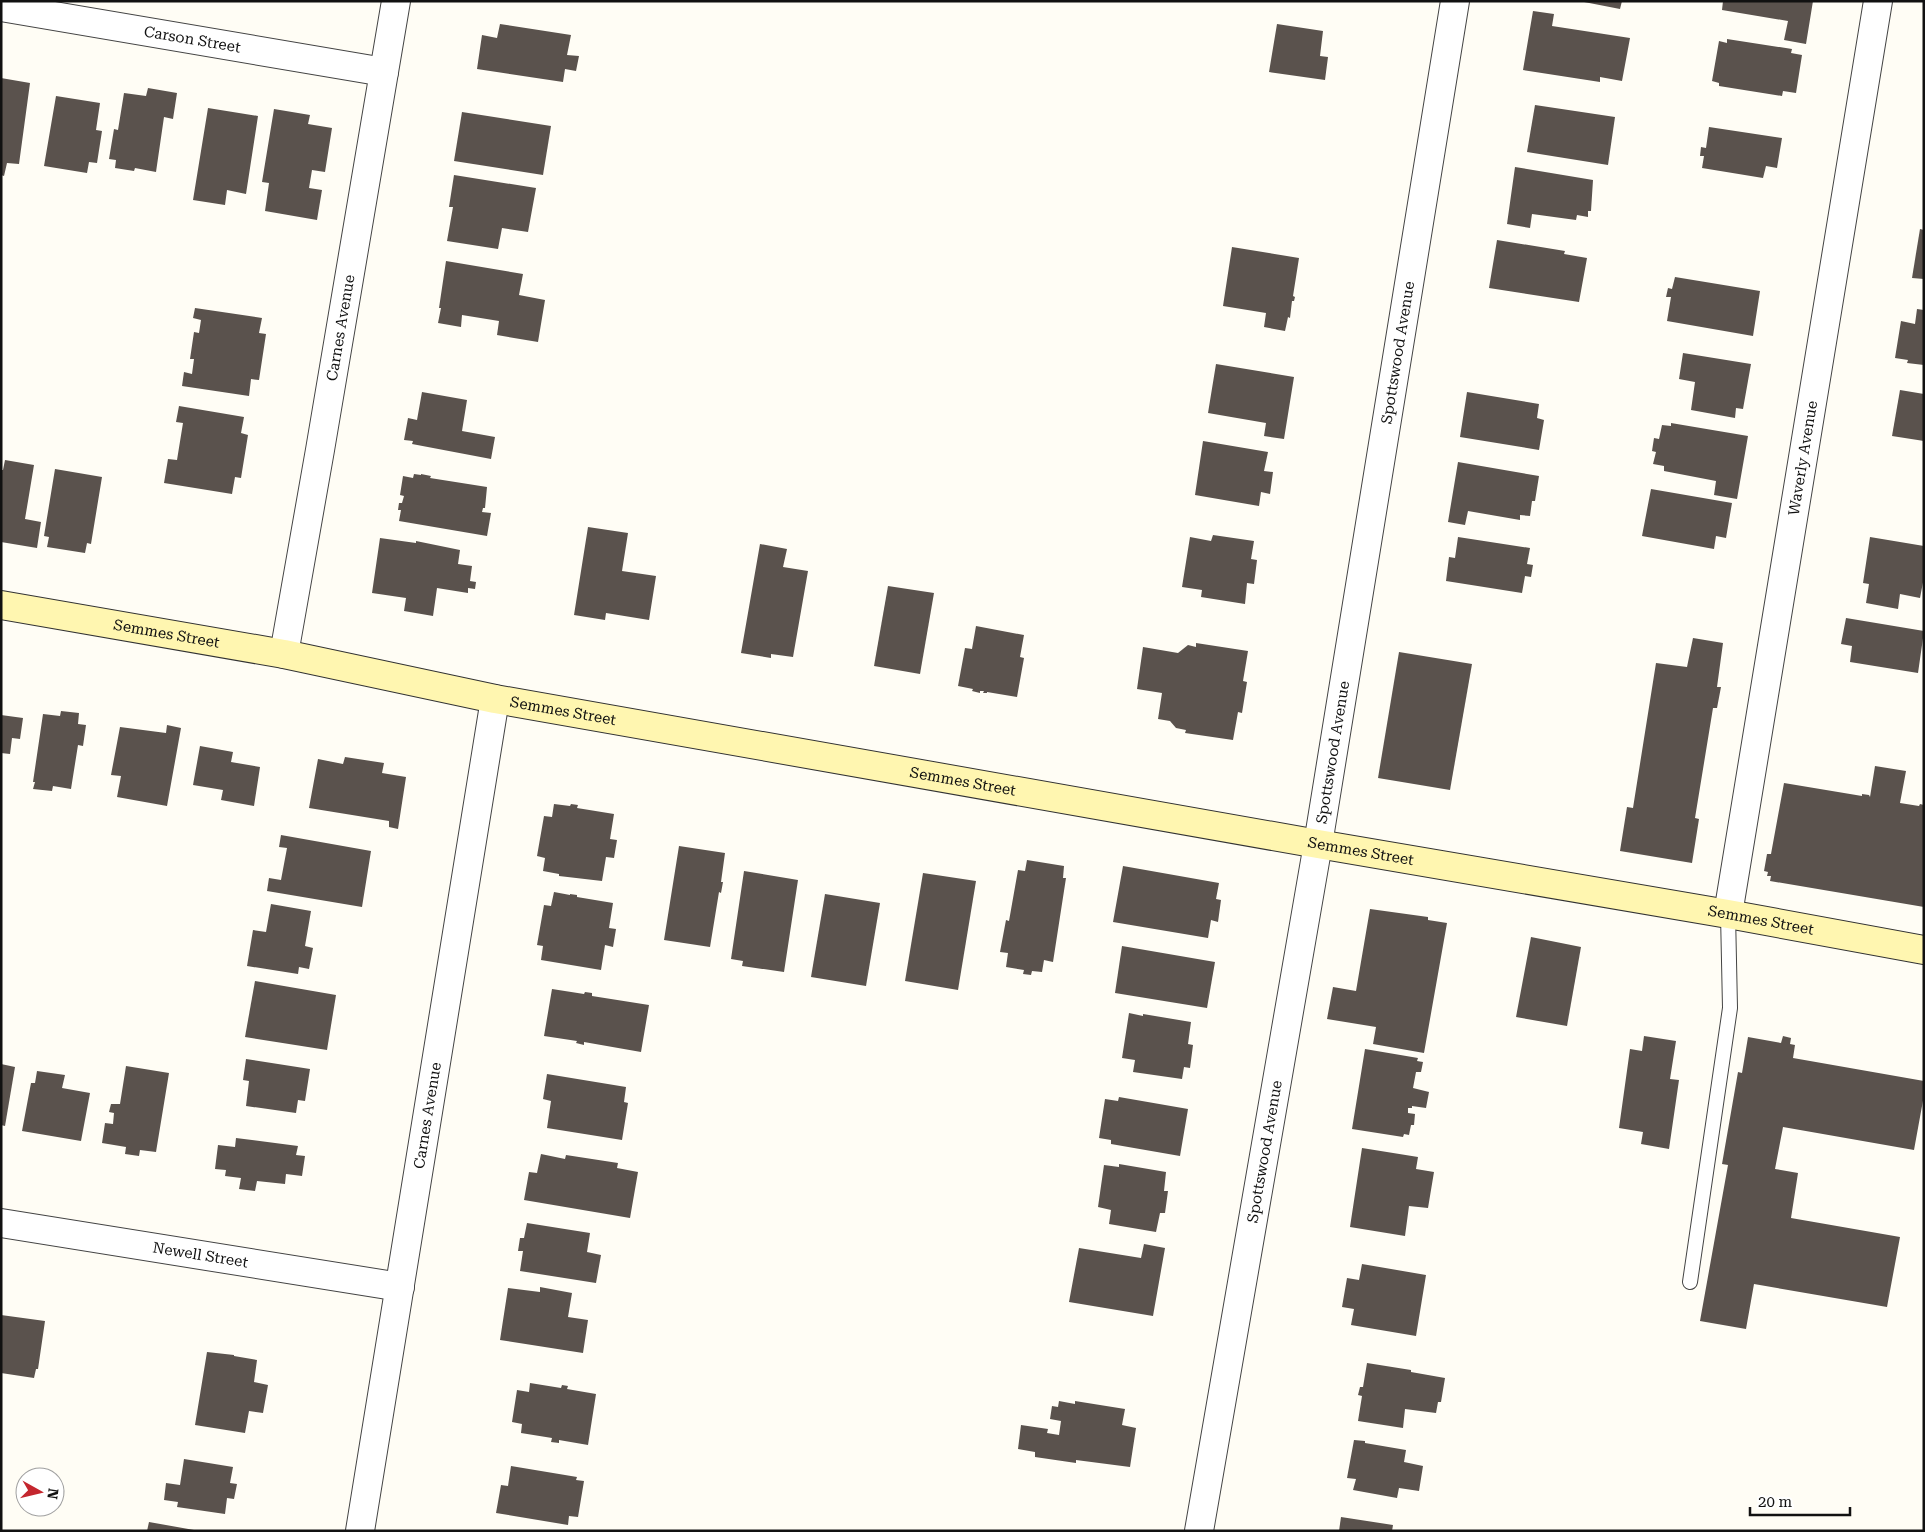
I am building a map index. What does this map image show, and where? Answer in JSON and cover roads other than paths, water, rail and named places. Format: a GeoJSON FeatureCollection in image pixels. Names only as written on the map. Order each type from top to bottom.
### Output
{"type":"FeatureCollection","features":[{"type":"Feature","properties":{"kind":"main road","name":"Semmes Street"},"geometry":{"type":"LineString","coordinates":[[1,606],[284,654],[495,699],[1728,914],[1924,950]]}},
{"type":"Feature","properties":{"kind":"street","name":"Carnes Avenue"},"geometry":{"type":"LineString","coordinates":[[284,654],[396,1]]}},
{"type":"Feature","properties":{"kind":"street","name":"Spottswood Avenue"},"geometry":{"type":"LineString","coordinates":[[1199,1531],[1318,844],[1455,1]]}},
{"type":"Feature","properties":{"kind":"street","name":"Waverly Avenue"},"geometry":{"type":"LineString","coordinates":[[1728,914],[1878,1]]}},
{"type":"Feature","properties":{"kind":"street","name":"Carson Street"},"geometry":{"type":"LineString","coordinates":[[1,6],[384,72]]}},
{"type":"Feature","properties":{"kind":"street","name":"Carnes Avenue"},"geometry":{"type":"LineString","coordinates":[[360,1531],[495,699]]}},
{"type":"Feature","properties":{"kind":"street","name":"Newell Street"},"geometry":{"type":"LineString","coordinates":[[1,1223],[400,1287]]}},
{"type":"Feature","properties":{"kind":"lane"},"geometry":{"type":"LineString","coordinates":[[1690,1282],[1730,1008],[1728,914]]}}]}
